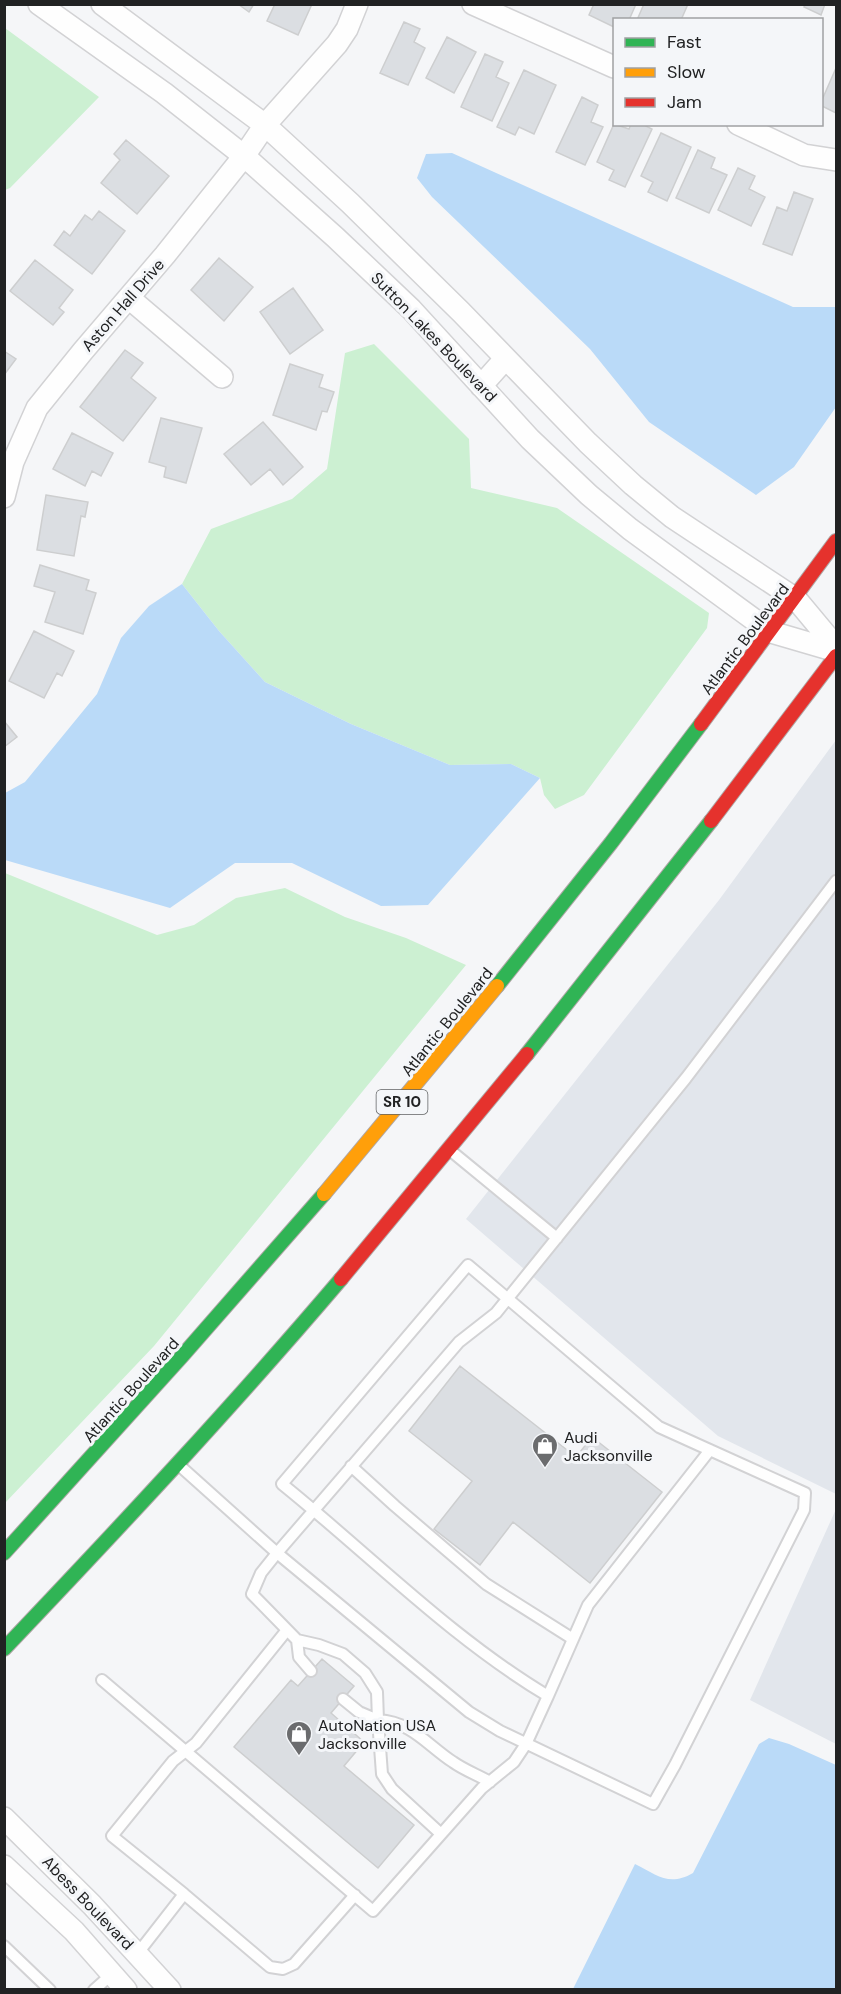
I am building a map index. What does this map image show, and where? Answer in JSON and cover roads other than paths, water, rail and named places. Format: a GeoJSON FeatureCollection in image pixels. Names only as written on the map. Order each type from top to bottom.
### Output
{"type":"FeatureCollection","features":[{"type":"Feature","properties":{"kind":"highway","name":"Atlantic Boulevard"},"geometry":{"type":"LineString","coordinates":[[4,1553],[215,1322],[430,1068],[556,914],[796,599],[837,541]]}},
{"type":"Feature","properties":{"kind":"highway"},"geometry":{"type":"LineString","coordinates":[[4,1649],[270,1361],[449,1150],[608,955],[837,657]]}},
{"type":"Feature","properties":{"kind":"street","name":"Sutton Lakes Boulevard"},"geometry":{"type":"LineString","coordinates":[[39,4],[164,93],[244,156],[411,309],[530,439],[621,522],[771,632],[837,649]]}},
{"type":"Feature","properties":{"kind":"street","name":"Sutton Lakes Boulevard"},"geometry":{"type":"LineString","coordinates":[[102,4],[265,125],[350,203],[588,443],[672,517],[796,599],[837,649]]}},
{"type":"Feature","properties":{"kind":"street","name":"Aston Hall Drive"},"geometry":{"type":"LineString","coordinates":[[4,497],[9,460],[38,408],[244,156],[265,125],[337,44],[347,29],[357,4]]}},
{"type":"Feature","properties":{"kind":"street"},"geometry":{"type":"LineString","coordinates":[[473,4],[613,66]]}},
{"type":"Feature","properties":{"kind":"street"},"geometry":{"type":"LineString","coordinates":[[742,126],[804,155],[837,160]]}},
{"type":"Feature","properties":{"kind":"street"},"geometry":{"type":"LineString","coordinates":[[129,298],[222,377]]}},
{"type":"Feature","properties":{"kind":"street"},"geometry":{"type":"LineString","coordinates":[[481,386],[505,359]]}},
{"type":"Feature","properties":{"kind":"street","name":"Abess Boulevard"},"geometry":{"type":"LineString","coordinates":[[4,1818],[92,1905],[170,1989]]}},
{"type":"Feature","properties":{"kind":"street","name":"Abess Boulevard"},"geometry":{"type":"LineString","coordinates":[[4,1866],[74,1931],[119,1982]]}},
{"type":"Feature","properties":{"kind":"street"},"geometry":{"type":"LineString","coordinates":[[119,1982],[138,1953]]}},
{"type":"Feature","properties":{"kind":"lane"},"geometry":{"type":"LineString","coordinates":[[441,1834],[392,1789],[382,1774],[377,1692],[365,1673],[343,1654],[297,1640],[252,1594],[261,1574],[276,1553],[351,1466],[459,1342],[496,1313],[509,1298],[686,1078],[837,881]]}},
{"type":"Feature","properties":{"kind":"lane"},"geometry":{"type":"LineString","coordinates":[[449,1150],[557,1238]]}},
{"type":"Feature","properties":{"kind":"lane"},"geometry":{"type":"LineString","coordinates":[[178,1463],[276,1553],[469,1712],[500,1731],[653,1804],[804,1510],[805,1493],[659,1427],[468,1265],[282,1484],[467,1641],[548,1696]]}},
{"type":"Feature","properties":{"kind":"lane"},"geometry":{"type":"LineString","coordinates":[[102,1680],[373,1911],[490,1782],[514,1762],[526,1744],[588,1605],[710,1450]]}},
{"type":"Feature","properties":{"kind":"lane"},"geometry":{"type":"LineString","coordinates":[[351,1466],[486,1584],[573,1639]]}},
{"type":"Feature","properties":{"kind":"lane"},"geometry":{"type":"LineString","coordinates":[[287,1630],[196,1743],[173,1761],[112,1836],[270,1967],[283,1969],[294,1964],[355,1895]]}},
{"type":"Feature","properties":{"kind":"lane"},"geometry":{"type":"LineString","coordinates":[[297,1640],[299,1657],[311,1671]]}},
{"type":"Feature","properties":{"kind":"lane"},"geometry":{"type":"LineString","coordinates":[[343,1699],[360,1712],[378,1720],[392,1721],[410,1728],[454,1763],[490,1782]]}},
{"type":"Feature","properties":{"kind":"lane"},"geometry":{"type":"LineString","coordinates":[[138,1953],[184,1894]]}},
{"type":"Feature","properties":{"kind":"lane"},"geometry":{"type":"LineString","coordinates":[[4,1946],[50,1989]]}},
{"type":"Feature","properties":{"kind":"lane"},"geometry":{"type":"LineString","coordinates":[[93,1989],[119,1982]]}},
{"type":"Feature","properties":{"kind":"water"},"geometry":{"type":"Polygon","coordinates":[[[452,153],[793,307],[836,307],[836,407],[794,467],[756,495],[649,422],[590,349],[432,197],[417,178],[426,154],[452,153]]]}},
{"type":"Feature","properties":{"kind":"water"},"geometry":{"type":"Polygon","coordinates":[[[182,584],[219,631],[265,682],[351,724],[450,765],[511,764],[540,778],[428,905],[381,906],[292,863],[235,863],[170,908],[5,860],[5,793],[25,782],[97,694],[121,638],[149,606],[182,584]]]}},
{"type":"Feature","properties":{"kind":"water"},"geometry":{"type":"Polygon","coordinates":[[[769,1738],[789,1744],[836,1765],[836,1989],[573,1989],[635,1864],[663,1878],[677,1879],[693,1873],[759,1744],[769,1738]]]}},
{"type":"Feature","properties":{"kind":"place","name":"Audi Jacksonville"},"geometry":{"type":"Point","coordinates":[545,1469]}},
{"type":"Feature","properties":{"kind":"place","name":"AutoNation USA Jacksonville"},"geometry":{"type":"Point","coordinates":[299,1757]}}]}
